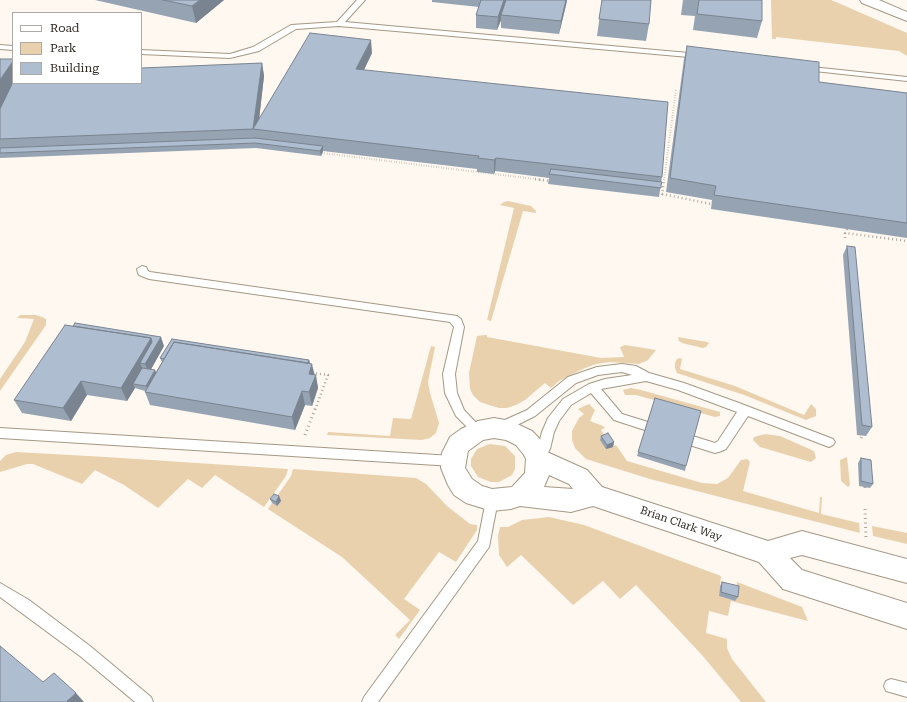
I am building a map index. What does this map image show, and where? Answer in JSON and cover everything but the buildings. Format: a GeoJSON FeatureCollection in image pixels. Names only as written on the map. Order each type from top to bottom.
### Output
{"type":"FeatureCollection","features":[{"type":"Feature","properties":{"kind":"street"},"geometry":{"type":"LineString","coordinates":[[868,1],[907,17]]}},
{"type":"Feature","properties":{"kind":"street"},"geometry":{"type":"LineString","coordinates":[[486,430],[511,431],[524,438],[534,449],[539,467],[537,476],[531,486],[520,495],[511,498],[492,500],[475,495],[463,487],[456,478],[453,461],[454,453],[459,444],[469,436],[486,430]]}},
{"type":"Feature","properties":{"kind":"street","name":"Brian Clark Way"},"geometry":{"type":"LineString","coordinates":[[538,459],[578,477],[594,495],[768,553],[793,580],[907,616]]}},
{"type":"Feature","properties":{"kind":"street"},"geometry":{"type":"LineString","coordinates":[[520,495],[571,500],[594,495]]}},
{"type":"Feature","properties":{"kind":"street"},"geometry":{"type":"LineString","coordinates":[[768,553],[802,543],[907,571]]}},
{"type":"Feature","properties":{"kind":"lane"},"geometry":{"type":"LineString","coordinates":[[339,24],[361,0]]}},
{"type":"Feature","properties":{"kind":"lane"},"geometry":{"type":"LineString","coordinates":[[142,52],[230,56],[256,49],[294,27],[339,24],[710,57]]}},
{"type":"Feature","properties":{"kind":"lane"},"geometry":{"type":"LineString","coordinates":[[0,48],[12,48]]}},
{"type":"Feature","properties":{"kind":"lane"},"geometry":{"type":"LineString","coordinates":[[797,67],[907,79]]}},
{"type":"Feature","properties":{"kind":"lane"},"geometry":{"type":"LineString","coordinates":[[142,269],[143,273],[149,275],[453,320],[457,322],[459,327],[449,374],[451,393],[460,413],[486,430],[520,420],[531,413],[563,386],[584,375],[597,371],[622,368],[632,369],[646,377],[680,386],[829,442]]}},
{"type":"Feature","properties":{"kind":"lane"},"geometry":{"type":"LineString","coordinates":[[538,459],[544,449],[548,432],[554,418],[567,402],[593,387],[618,380],[646,377]]}},
{"type":"Feature","properties":{"kind":"lane"},"geometry":{"type":"LineString","coordinates":[[593,387],[618,417],[715,448],[722,445],[745,410]]}},
{"type":"Feature","properties":{"kind":"lane"},"geometry":{"type":"LineString","coordinates":[[0,433],[453,461]]}},
{"type":"Feature","properties":{"kind":"lane"},"geometry":{"type":"LineString","coordinates":[[370,702],[484,543],[492,500]]}},
{"type":"Feature","properties":{"kind":"lane"},"geometry":{"type":"LineString","coordinates":[[0,589],[30,609],[146,702]]}},
{"type":"Feature","properties":{"kind":"lane"},"geometry":{"type":"LineString","coordinates":[[891,686],[907,690]]}},
{"type":"Feature","properties":{"kind":"path"},"geometry":{"type":"LineString","coordinates":[[676,90],[661,194],[711,204]]}},
{"type":"Feature","properties":{"kind":"path"},"geometry":{"type":"LineString","coordinates":[[322,154],[549,181]]}},
{"type":"Feature","properties":{"kind":"path"},"geometry":{"type":"LineString","coordinates":[[845,240],[845,233],[847,229]]}},
{"type":"Feature","properties":{"kind":"path"},"geometry":{"type":"LineString","coordinates":[[845,233],[907,241]]}},
{"type":"Feature","properties":{"kind":"path"},"geometry":{"type":"LineString","coordinates":[[303,440],[328,375],[310,372]]}},
{"type":"Feature","properties":{"kind":"path"},"geometry":{"type":"LineString","coordinates":[[865,509],[866,538]]}},
{"type":"Feature","properties":{"kind":"green space"},"geometry":{"type":"Polygon","coordinates":[[[771,0],[831,0],[836,2],[907,33],[907,56],[899,51],[776,37],[776,39],[772,39],[771,0]]]}},
{"type":"Feature","properties":{"kind":"green space"},"geometry":{"type":"Polygon","coordinates":[[[508,201],[531,206],[536,213],[523,211],[491,321],[487,320],[514,208],[500,205],[508,201]]]}},
{"type":"Feature","properties":{"kind":"green space"},"geometry":{"type":"Polygon","coordinates":[[[20,315],[36,315],[42,317],[46,319],[46,325],[0,391],[0,379],[25,342],[34,319],[17,318],[20,315]]]}},
{"type":"Feature","properties":{"kind":"green space"},"geometry":{"type":"Polygon","coordinates":[[[487,335],[487,337],[601,358],[624,357],[620,347],[625,345],[656,350],[648,360],[639,364],[610,362],[596,364],[585,368],[559,381],[551,388],[545,383],[525,400],[516,405],[507,408],[499,408],[480,402],[473,395],[470,389],[469,373],[477,336],[487,335]]]}},
{"type":"Feature","properties":{"kind":"green space"},"geometry":{"type":"Polygon","coordinates":[[[678,337],[709,343],[703,348],[682,343],[679,341],[678,337]]]}},
{"type":"Feature","properties":{"kind":"green space"},"geometry":{"type":"Polygon","coordinates":[[[431,346],[435,347],[428,382],[439,423],[436,433],[430,438],[422,440],[327,435],[328,432],[390,436],[393,418],[411,419],[431,346]]]}},
{"type":"Feature","properties":{"kind":"green space"},"geometry":{"type":"Polygon","coordinates":[[[677,359],[682,359],[680,369],[735,386],[804,415],[811,404],[816,409],[816,416],[806,420],[744,395],[677,373],[675,363],[677,359]]]}},
{"type":"Feature","properties":{"kind":"green space"},"geometry":{"type":"Polygon","coordinates":[[[631,388],[720,412],[720,416],[715,417],[636,395],[625,395],[623,390],[631,388]]]}},
{"type":"Feature","properties":{"kind":"green space"},"geometry":{"type":"Polygon","coordinates":[[[589,404],[595,410],[590,421],[605,428],[601,430],[606,438],[606,449],[616,445],[627,461],[702,483],[717,484],[728,478],[741,460],[747,459],[750,462],[743,491],[819,513],[820,497],[822,497],[821,514],[859,523],[860,533],[650,479],[586,459],[575,448],[572,440],[572,431],[579,418],[584,414],[578,409],[589,404]]]}},
{"type":"Feature","properties":{"kind":"green space"},"geometry":{"type":"Polygon","coordinates":[[[765,434],[780,436],[814,451],[816,458],[811,462],[760,447],[753,440],[754,437],[765,434]]]}},
{"type":"Feature","properties":{"kind":"green space"},"geometry":{"type":"Polygon","coordinates":[[[490,444],[505,446],[515,456],[515,469],[512,475],[499,482],[491,482],[478,477],[471,466],[471,459],[477,449],[490,444]]]}},
{"type":"Feature","properties":{"kind":"green space"},"geometry":{"type":"Polygon","coordinates":[[[16,452],[288,469],[286,476],[264,507],[215,475],[202,488],[188,479],[158,508],[124,485],[95,470],[82,484],[33,464],[27,464],[0,472],[0,461],[6,455],[16,452]]]}},
{"type":"Feature","properties":{"kind":"green space"},"geometry":{"type":"Polygon","coordinates":[[[847,457],[850,485],[848,487],[841,481],[840,460],[847,457]]]}},
{"type":"Feature","properties":{"kind":"green space"},"geometry":{"type":"Polygon","coordinates":[[[293,469],[416,478],[426,484],[447,506],[470,524],[477,525],[477,530],[456,562],[439,552],[404,599],[420,610],[399,639],[395,635],[410,620],[342,557],[268,509],[272,503],[277,506],[275,499],[291,476],[293,469]]]}},
{"type":"Feature","properties":{"kind":"green space"},"geometry":{"type":"Polygon","coordinates":[[[549,517],[584,525],[721,576],[719,596],[735,601],[737,582],[802,607],[808,621],[731,601],[728,616],[709,611],[706,633],[727,639],[727,648],[732,659],[766,702],[741,702],[702,655],[636,585],[620,599],[603,581],[573,605],[521,555],[507,567],[499,555],[498,536],[500,527],[508,527],[522,520],[549,517]]]}},
{"type":"Feature","properties":{"kind":"green space"},"geometry":{"type":"Polygon","coordinates":[[[872,526],[907,533],[907,544],[873,536],[872,526]]]}}]}
